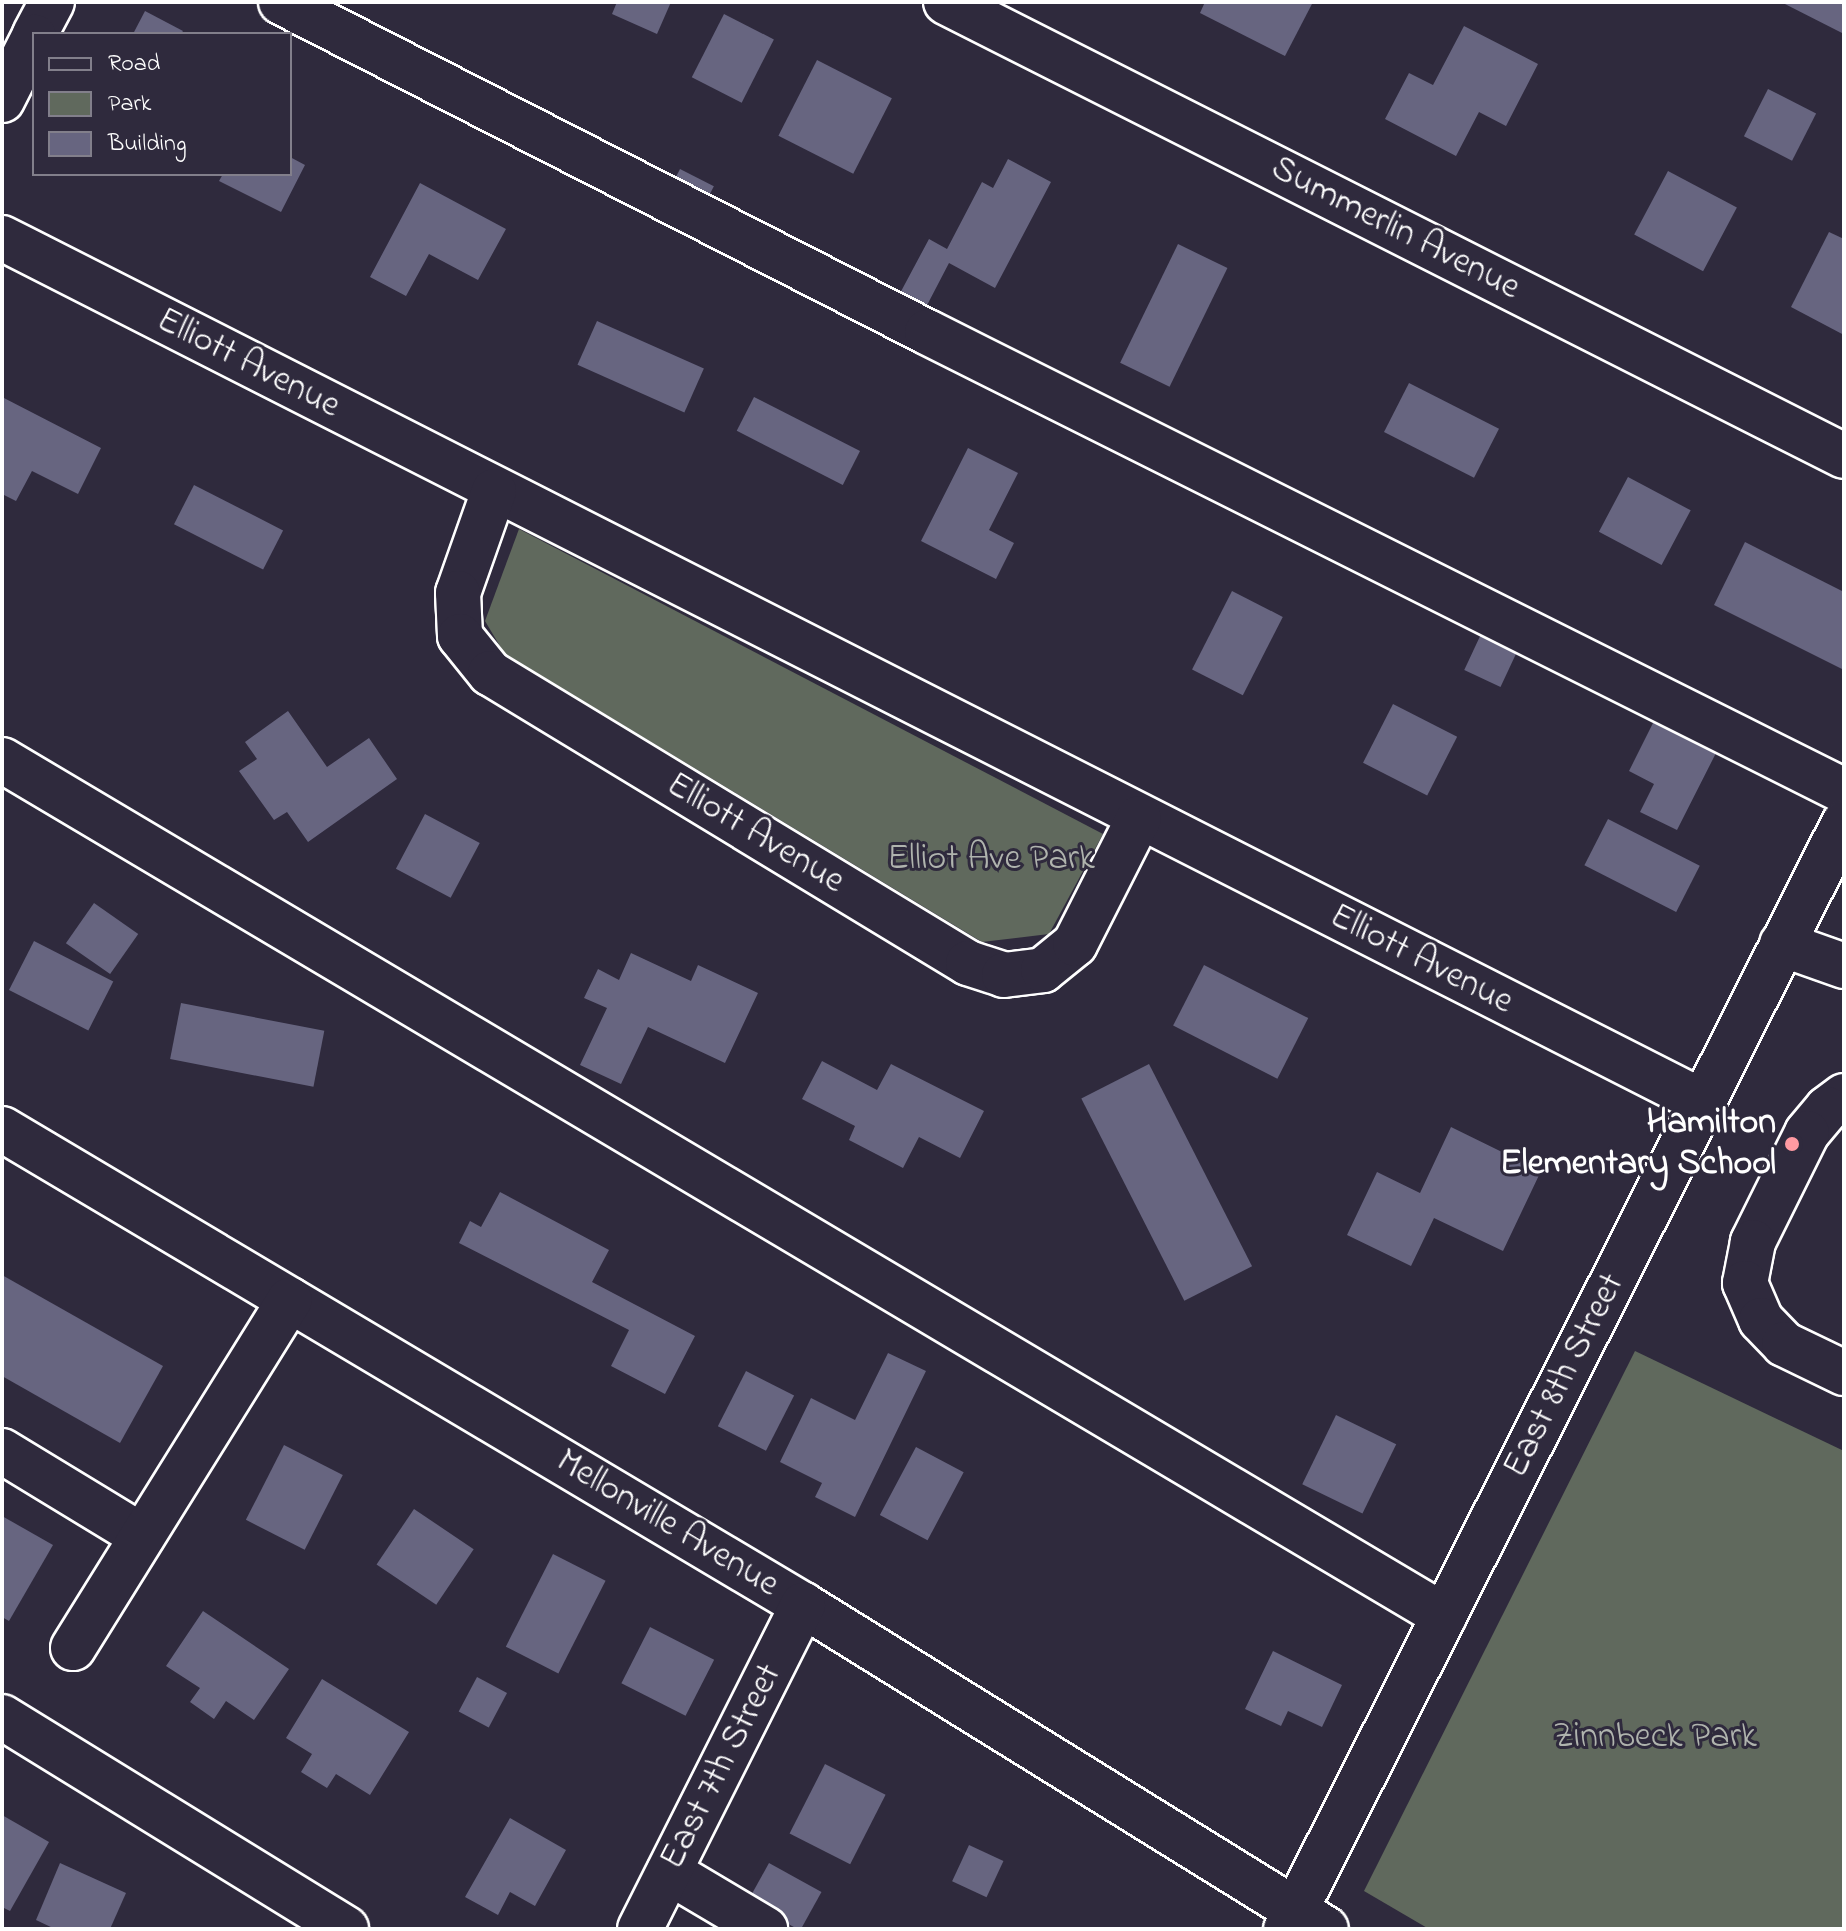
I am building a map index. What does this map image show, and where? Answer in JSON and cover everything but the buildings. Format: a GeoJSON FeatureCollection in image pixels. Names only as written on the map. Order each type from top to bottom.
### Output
{"type":"FeatureCollection","features":[{"type":"Feature","properties":{"kind":"street"},"geometry":{"type":"LineString","coordinates":[[37,32],[52,2]]}},
{"type":"Feature","properties":{"kind":"street"},"geometry":{"type":"LineString","coordinates":[[281,2],[941,339],[1844,791]]}},
{"type":"Feature","properties":{"kind":"street","name":"Summerlin Avenue"},"geometry":{"type":"LineString","coordinates":[[946,2],[1844,456]]}},
{"type":"Feature","properties":{"kind":"street"},"geometry":{"type":"LineString","coordinates":[[2,100],[32,41]]}},
{"type":"Feature","properties":{"kind":"street","name":"Elliott Avenue"},"geometry":{"type":"LineString","coordinates":[[2,238],[494,491],[1703,1102]]}},
{"type":"Feature","properties":{"kind":"street","name":"Elliott Avenue"},"geometry":{"type":"LineString","coordinates":[[494,491],[458,593],[460,636],[490,673],[968,963],[1004,975],[1043,970],[1075,944],[1139,818]]}},
{"type":"Feature","properties":{"kind":"street"},"geometry":{"type":"LineString","coordinates":[[2,760],[1444,1616]]}},
{"type":"Feature","properties":{"kind":"street","name":"East 8th Street"},"geometry":{"type":"LineString","coordinates":[[1302,1923],[1444,1616],[1844,823]]}},
{"type":"Feature","properties":{"kind":"street"},"geometry":{"type":"LineString","coordinates":[[1782,944],[1844,966]]}},
{"type":"Feature","properties":{"kind":"street"},"geometry":{"type":"LineString","coordinates":[[1844,1096],[1827,1109],[1807,1133],[1753,1242],[1745,1283],[1761,1320],[1784,1344],[1844,1373]]}},
{"type":"Feature","properties":{"kind":"street","name":"Mellonville Avenue"},"geometry":{"type":"LineString","coordinates":[[2,1129],[803,1605],[1302,1923]]}},
{"type":"Feature","properties":{"kind":"street"},"geometry":{"type":"LineString","coordinates":[[73,1648],[290,1300]]}},
{"type":"Feature","properties":{"kind":"street"},"geometry":{"type":"LineString","coordinates":[[2,1451],[142,1536]]}},
{"type":"Feature","properties":{"kind":"street","name":"East 7th Street"},"geometry":{"type":"LineString","coordinates":[[640,1929],[803,1605]]}},
{"type":"Feature","properties":{"kind":"street"},"geometry":{"type":"LineString","coordinates":[[2,1717],[346,1929]]}},
{"type":"Feature","properties":{"kind":"street"},"geometry":{"type":"LineString","coordinates":[[669,1872],[765,1929]]}},
{"type":"Feature","properties":{"kind":"green space","name":"Elliot Ave Park"},"geometry":{"type":"Polygon","coordinates":[[[519,529],[1103,834],[1049,934],[982,942],[504,653],[485,621],[519,529]]]}},
{"type":"Feature","properties":{"kind":"green space","name":"Zinnbeck Park"},"geometry":{"type":"Polygon","coordinates":[[[1635,1351],[1844,1451],[1844,1929],[1429,1929],[1364,1891],[1635,1351]]]}},
{"type":"Feature","properties":{"kind":"place","name":"Hamilton Elementary School"},"geometry":{"type":"Point","coordinates":[1792,1144]}}]}
